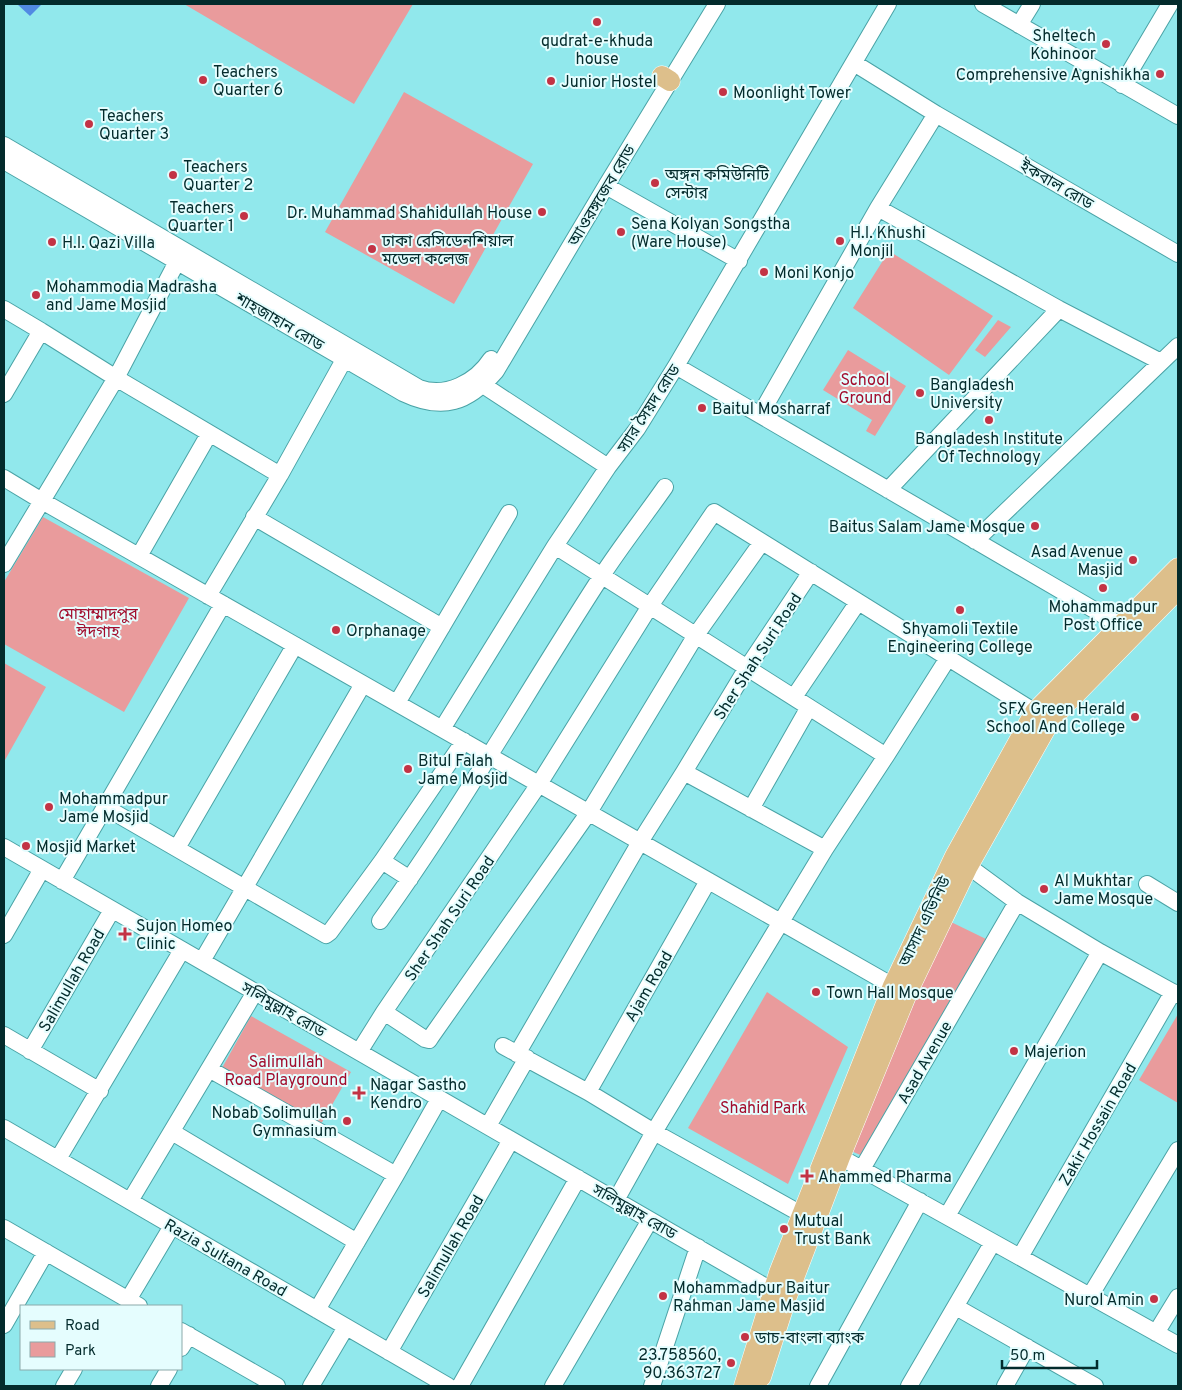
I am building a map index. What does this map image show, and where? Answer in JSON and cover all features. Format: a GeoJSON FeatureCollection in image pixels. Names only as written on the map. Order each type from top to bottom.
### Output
{"type":"FeatureCollection","features":[{"type":"Feature","properties":{"kind":"main road","name":"আসাদ এভিনিউ"},"geometry":{"type":"LineString","coordinates":[[758,1386],[780,1293],[803,1215],[955,856],[1035,712],[1178,568]]}},
{"type":"Feature","properties":{"kind":"main road","name":"আসাদ এভিনিউ"},"geometry":{"type":"LineString","coordinates":[[744,1386],[780,1293],[840,1157],[900,989],[1051,719],[1178,589]]}},
{"type":"Feature","properties":{"kind":"street","name":"আওরঙ্গজেব রোড"},"geometry":{"type":"LineString","coordinates":[[479,381],[496,371],[606,186],[706,4]]}},
{"type":"Feature","properties":{"kind":"street","name":"আওরঙ্গজেব রোড"},"geometry":{"type":"LineString","coordinates":[[479,381],[666,78],[717,4]]}},
{"type":"Feature","properties":{"kind":"street","name":"স্যার সৈয়দ রোড"},"geometry":{"type":"LineString","coordinates":[[479,381],[608,467],[637,429],[676,366],[888,4]]}},
{"type":"Feature","properties":{"kind":"street"},"geometry":{"type":"LineString","coordinates":[[983,4],[1178,116]]}},
{"type":"Feature","properties":{"kind":"street"},"geometry":{"type":"LineString","coordinates":[[1020,25],[1032,4]]}},
{"type":"Feature","properties":{"kind":"street"},"geometry":{"type":"LineString","coordinates":[[1122,85],[1170,4]]}},
{"type":"Feature","properties":{"kind":"street","name":"ইকবাল রোড"},"geometry":{"type":"LineString","coordinates":[[854,63],[936,114],[1178,254]]}},
{"type":"Feature","properties":{"kind":"street"},"geometry":{"type":"LineString","coordinates":[[760,415],[878,208],[936,114]]}},
{"type":"Feature","properties":{"kind":"street","name":"শাহজাহান রোড"},"geometry":{"type":"LineString","coordinates":[[4,145],[403,393],[426,402],[454,402],[472,393],[479,381]]}},
{"type":"Feature","properties":{"kind":"street","name":"শাহজাহান রোড"},"geometry":{"type":"LineString","coordinates":[[4,161],[419,388],[430,392],[451,390],[479,381]]}},
{"type":"Feature","properties":{"kind":"street"},"geometry":{"type":"LineString","coordinates":[[606,186],[738,261]]}},
{"type":"Feature","properties":{"kind":"street"},"geometry":{"type":"LineString","coordinates":[[878,208],[1058,309],[1161,362]]}},
{"type":"Feature","properties":{"kind":"street"},"geometry":{"type":"LineString","coordinates":[[4,564],[116,378],[180,256]]}},
{"type":"Feature","properties":{"kind":"street"},"geometry":{"type":"LineString","coordinates":[[4,309],[116,378],[280,474]]}},
{"type":"Feature","properties":{"kind":"street"},"geometry":{"type":"LineString","coordinates":[[888,490],[1058,309]]}},
{"type":"Feature","properties":{"kind":"street"},"geometry":{"type":"LineString","coordinates":[[4,394],[41,331]]}},
{"type":"Feature","properties":{"kind":"street"},"geometry":{"type":"LineString","coordinates":[[975,541],[1178,346]]}},
{"type":"Feature","properties":{"kind":"street"},"geometry":{"type":"LineString","coordinates":[[208,596],[280,474],[345,358]]}},
{"type":"Feature","properties":{"kind":"street"},"geometry":{"type":"LineString","coordinates":[[676,366],[1120,625]]}},
{"type":"Feature","properties":{"kind":"street"},"geometry":{"type":"LineString","coordinates":[[139,556],[210,434]]}},
{"type":"Feature","properties":{"kind":"street"},"geometry":{"type":"LineString","coordinates":[[442,729],[555,546],[608,467]]}},
{"type":"Feature","properties":{"kind":"street"},"geometry":{"type":"LineString","coordinates":[[4,478],[900,989]]}},
{"type":"Feature","properties":{"kind":"street"},"geometry":{"type":"LineString","coordinates":[[380,921],[410,879],[602,576],[664,486]]}},
{"type":"Feature","properties":{"kind":"street","name":"Sher Shah Suri Road"},"geometry":{"type":"LineString","coordinates":[[359,1052],[384,1012],[539,784],[650,606],[714,512],[762,542]]}},
{"type":"Feature","properties":{"kind":"street"},"geometry":{"type":"LineString","coordinates":[[397,703],[509,513]]}},
{"type":"Feature","properties":{"kind":"street"},"geometry":{"type":"LineString","coordinates":[[254,517],[442,627]]}},
{"type":"Feature","properties":{"kind":"street"},"geometry":{"type":"LineString","coordinates":[[384,1012],[428,1040],[589,812],[696,635],[762,542],[1035,712]]}},
{"type":"Feature","properties":{"kind":"street"},"geometry":{"type":"LineString","coordinates":[[555,546],[886,756]]}},
{"type":"Feature","properties":{"kind":"street","name":"Sher Shah Suri Road"},"geometry":{"type":"LineString","coordinates":[[488,1126],[516,1053],[640,842],[747,668],[811,572]]}},
{"type":"Feature","properties":{"kind":"street"},"geometry":{"type":"LineString","coordinates":[[794,697],[858,602]]}},
{"type":"Feature","properties":{"kind":"street"},"geometry":{"type":"LineString","coordinates":[[62,881],[223,604]]}},
{"type":"Feature","properties":{"kind":"street"},"geometry":{"type":"LineString","coordinates":[[176,848],[295,645]]}},
{"type":"Feature","properties":{"kind":"street"},"geometry":{"type":"LineString","coordinates":[[616,1200],[654,1132],[824,849],[948,658]]}},
{"type":"Feature","properties":{"kind":"street"},"geometry":{"type":"LineString","coordinates":[[202,961],[364,684]]}},
{"type":"Feature","properties":{"kind":"street"},"geometry":{"type":"LineString","coordinates":[[751,809],[809,707]]}},
{"type":"Feature","properties":{"kind":"street"},"geometry":{"type":"LineString","coordinates":[[105,807],[326,935],[382,861],[464,741]]}},
{"type":"Feature","properties":{"kind":"street"},"geometry":{"type":"LineString","coordinates":[[684,772],[824,849]]}},
{"type":"Feature","properties":{"kind":"street","name":"সলিমুল্লাহ রোড"},"geometry":{"type":"LineString","coordinates":[[4,847],[698,1248],[780,1293]]}},
{"type":"Feature","properties":{"kind":"street"},"geometry":{"type":"LineString","coordinates":[[382,861],[410,879]]}},
{"type":"Feature","properties":{"kind":"street","name":"Zakir Hossain Road"},"geometry":{"type":"LineString","coordinates":[[968,866],[1017,902],[1100,952],[1176,993],[1020,1257]]}},
{"type":"Feature","properties":{"kind":"street"},"geometry":{"type":"LineString","coordinates":[[4,935],[42,869]]}},
{"type":"Feature","properties":{"kind":"street","name":"Ajam Road"},"geometry":{"type":"LineString","coordinates":[[588,1092],[708,881]]}},
{"type":"Feature","properties":{"kind":"street"},"geometry":{"type":"LineString","coordinates":[[1147,884],[1178,903]]}},
{"type":"Feature","properties":{"kind":"street","name":"Asad Avenue"},"geometry":{"type":"LineString","coordinates":[[862,1169],[1017,902]]}},
{"type":"Feature","properties":{"kind":"street","name":"Salimullah Road"},"geometry":{"type":"LineString","coordinates":[[30,1050],[112,910]]}},
{"type":"Feature","properties":{"kind":"street"},"geometry":{"type":"LineString","coordinates":[[58,1159],[182,950]]}},
{"type":"Feature","properties":{"kind":"street"},"geometry":{"type":"LineString","coordinates":[[947,1216],[1100,952]]}},
{"type":"Feature","properties":{"kind":"street"},"geometry":{"type":"LineString","coordinates":[[130,1201],[255,992]]}},
{"type":"Feature","properties":{"kind":"street","name":"Salimullah Road"},"geometry":{"type":"LineString","coordinates":[[4,1035],[100,1091]]}},
{"type":"Feature","properties":{"kind":"street"},"geometry":{"type":"LineString","coordinates":[[516,1053],[803,1215]]}},
{"type":"Feature","properties":{"kind":"street"},"geometry":{"type":"LineString","coordinates":[[210,1069],[396,1175]]}},
{"type":"Feature","properties":{"kind":"street"},"geometry":{"type":"LineString","coordinates":[[317,1310],[439,1099]]}},
{"type":"Feature","properties":{"kind":"street","name":"Razia Sultana Road"},"geometry":{"type":"LineString","coordinates":[[4,1128],[448,1386]]}},
{"type":"Feature","properties":{"kind":"street"},"geometry":{"type":"LineString","coordinates":[[172,1132],[357,1242]]}},
{"type":"Feature","properties":{"kind":"street","name":"Salimullah Road"},"geometry":{"type":"LineString","coordinates":[[390,1352],[511,1140]]}},
{"type":"Feature","properties":{"kind":"street"},"geometry":{"type":"LineString","coordinates":[[1090,1296],[1178,1150]]}},
{"type":"Feature","properties":{"kind":"street"},"geometry":{"type":"LineString","coordinates":[[840,1157],[1178,1345]]}},
{"type":"Feature","properties":{"kind":"street"},"geometry":{"type":"LineString","coordinates":[[460,1386],[578,1178]]}},
{"type":"Feature","properties":{"kind":"street"},"geometry":{"type":"LineString","coordinates":[[818,1386],[920,1201]]}},
{"type":"Feature","properties":{"kind":"street"},"geometry":{"type":"LineString","coordinates":[[553,1386],[650,1220]]}},
{"type":"Feature","properties":{"kind":"street"},"geometry":{"type":"LineString","coordinates":[[4,1228],[46,1252],[123,1301],[172,1226]]}},
{"type":"Feature","properties":{"kind":"street"},"geometry":{"type":"LineString","coordinates":[[909,1386],[993,1242]]}},
{"type":"Feature","properties":{"kind":"street"},"geometry":{"type":"LineString","coordinates":[[652,1386],[698,1248]]}},
{"type":"Feature","properties":{"kind":"street"},"geometry":{"type":"LineString","coordinates":[[4,1325],[46,1252]]}},
{"type":"Feature","properties":{"kind":"street"},"geometry":{"type":"LineString","coordinates":[[1156,1333],[1178,1297]]}},
{"type":"Feature","properties":{"kind":"street"},"geometry":{"type":"LineString","coordinates":[[956,1307],[1095,1386]]}},
{"type":"Feature","properties":{"kind":"street"},"geometry":{"type":"LineString","coordinates":[[311,1386],[346,1327]]}},
{"type":"Feature","properties":{"kind":"street"},"geometry":{"type":"LineString","coordinates":[[184,1338],[259,1382],[277,1386]]}},
{"type":"Feature","properties":{"kind":"street"},"geometry":{"type":"LineString","coordinates":[[1005,1386],[1027,1347]]}},
{"type":"Feature","properties":{"kind":"street"},"geometry":{"type":"LineString","coordinates":[[64,1386],[73,1370]]}},
{"type":"Feature","properties":{"kind":"street"},"geometry":{"type":"LineString","coordinates":[[158,1386],[168,1370]]}},
{"type":"Feature","properties":{"kind":"green space"},"geometry":{"type":"Polygon","coordinates":[[[184,4],[413,4],[354,104],[184,4]]]}},
{"type":"Feature","properties":{"kind":"green space"},"geometry":{"type":"Polygon","coordinates":[[[404,92],[533,164],[454,304],[325,232],[404,92]]]}},
{"type":"Feature","properties":{"kind":"green space"},"geometry":{"type":"Polygon","coordinates":[[[889,251],[993,316],[949,375],[853,308],[889,251]]]}},
{"type":"Feature","properties":{"kind":"green space"},"geometry":{"type":"Polygon","coordinates":[[[998,320],[1011,327],[985,357],[975,350],[998,320]]]}},
{"type":"Feature","properties":{"kind":"green space","name":"School Ground"},"geometry":{"type":"Polygon","coordinates":[[[848,350],[906,386],[875,436],[866,431],[872,420],[823,390],[848,350]]]}},
{"type":"Feature","properties":{"kind":"green space","name":"মোহাম্মাদপুর ঈদগাহ"},"geometry":{"type":"Polygon","coordinates":[[[43,517],[189,598],[124,712],[4,644],[4,582],[43,517]]]}},
{"type":"Feature","properties":{"kind":"green space"},"geometry":{"type":"Polygon","coordinates":[[[4,663],[46,687],[5,760],[4,759],[4,663]]]}},
{"type":"Feature","properties":{"kind":"green space"},"geometry":{"type":"Polygon","coordinates":[[[949,921],[986,939],[865,1157],[851,1151],[949,921]]]}},
{"type":"Feature","properties":{"kind":"green space","name":"Shahid Park"},"geometry":{"type":"Polygon","coordinates":[[[767,992],[848,1047],[788,1184],[688,1128],[767,992]]]}},
{"type":"Feature","properties":{"kind":"green space"},"geometry":{"type":"Polygon","coordinates":[[[1178,1014],[1178,1103],[1139,1080],[1178,1014]]]}},
{"type":"Feature","properties":{"kind":"green space","name":"Salimullah Road Playground"},"geometry":{"type":"Polygon","coordinates":[[[251,1016],[351,1072],[321,1124],[222,1068],[251,1016]]]}},
{"type":"Feature","properties":{"kind":"water"},"geometry":{"type":"Polygon","coordinates":[[[17,4],[42,4],[30,16],[17,4]]]}},
{"type":"Feature","properties":{"kind":"place","name":"qudrat-e-khuda house"},"geometry":{"type":"Point","coordinates":[597,22]}},
{"type":"Feature","properties":{"kind":"place","name":"Sheltech Kohinoor"},"geometry":{"type":"Point","coordinates":[1106,44]}},
{"type":"Feature","properties":{"kind":"place","name":"Comprehensive Agnishikha"},"geometry":{"type":"Point","coordinates":[1160,74]}},
{"type":"Feature","properties":{"kind":"place","name":"Teachers Quarter 6"},"geometry":{"type":"Point","coordinates":[203,80]}},
{"type":"Feature","properties":{"kind":"place","name":"Junior Hostel"},"geometry":{"type":"Point","coordinates":[551,81]}},
{"type":"Feature","properties":{"kind":"place","name":"Moonlight Tower"},"geometry":{"type":"Point","coordinates":[723,92]}},
{"type":"Feature","properties":{"kind":"place","name":"Teachers Quarter 3"},"geometry":{"type":"Point","coordinates":[89,124]}},
{"type":"Feature","properties":{"kind":"place","name":"Teachers Quarter 2"},"geometry":{"type":"Point","coordinates":[173,175]}},
{"type":"Feature","properties":{"kind":"place","name":"অঙ্গন কমিউনিটি সেন্টার"},"geometry":{"type":"Point","coordinates":[655,183]}},
{"type":"Feature","properties":{"kind":"place","name":"Dr. Muhammad Shahidullah House"},"geometry":{"type":"Point","coordinates":[542,212]}},
{"type":"Feature","properties":{"kind":"place","name":"Teachers Quarter 1"},"geometry":{"type":"Point","coordinates":[244,216]}},
{"type":"Feature","properties":{"kind":"place","name":"Sena Kolyan Songstha (Ware House)"},"geometry":{"type":"Point","coordinates":[621,232]}},
{"type":"Feature","properties":{"kind":"place","name":"H.I. Khushi Monjil"},"geometry":{"type":"Point","coordinates":[840,241]}},
{"type":"Feature","properties":{"kind":"place","name":"H.I. Qazi Villa"},"geometry":{"type":"Point","coordinates":[52,242]}},
{"type":"Feature","properties":{"kind":"place","name":"ঢাকা রেসিডেনশিয়াল মডেল কলেজ"},"geometry":{"type":"Point","coordinates":[372,249]}},
{"type":"Feature","properties":{"kind":"place","name":"Moni Konjo"},"geometry":{"type":"Point","coordinates":[764,272]}},
{"type":"Feature","properties":{"kind":"place","name":"Mohammodia Madrasha and Jame Mosjid"},"geometry":{"type":"Point","coordinates":[36,295]}},
{"type":"Feature","properties":{"kind":"place","name":"Bangladesh University"},"geometry":{"type":"Point","coordinates":[920,393]}},
{"type":"Feature","properties":{"kind":"place","name":"Baitul Mosharraf"},"geometry":{"type":"Point","coordinates":[702,408]}},
{"type":"Feature","properties":{"kind":"place","name":"Bangladesh Institute Of Technology"},"geometry":{"type":"Point","coordinates":[989,420]}},
{"type":"Feature","properties":{"kind":"place","name":"Baitus Salam Jame Mosque"},"geometry":{"type":"Point","coordinates":[1035,526]}},
{"type":"Feature","properties":{"kind":"place","name":"Asad Avenue Masjid"},"geometry":{"type":"Point","coordinates":[1133,560]}},
{"type":"Feature","properties":{"kind":"place","name":"Mohammadpur Post Office"},"geometry":{"type":"Point","coordinates":[1103,588]}},
{"type":"Feature","properties":{"kind":"place","name":"Shyamoli Textile Engineering College"},"geometry":{"type":"Point","coordinates":[960,610]}},
{"type":"Feature","properties":{"kind":"place","name":"Orphanage"},"geometry":{"type":"Point","coordinates":[336,630]}},
{"type":"Feature","properties":{"kind":"place","name":"SFX Green Herald School And College"},"geometry":{"type":"Point","coordinates":[1135,717]}},
{"type":"Feature","properties":{"kind":"place","name":"Bitul Falah Jame Mosjid"},"geometry":{"type":"Point","coordinates":[408,769]}},
{"type":"Feature","properties":{"kind":"place","name":"Mohammadpur Jame Mosjid"},"geometry":{"type":"Point","coordinates":[49,807]}},
{"type":"Feature","properties":{"kind":"place","name":"Mosjid Market"},"geometry":{"type":"Point","coordinates":[26,846]}},
{"type":"Feature","properties":{"kind":"place","name":"Al Mukhtar Jame Mosque"},"geometry":{"type":"Point","coordinates":[1044,889]}},
{"type":"Feature","properties":{"kind":"place","name":"Sujon Homeo Clinic"},"geometry":{"type":"Point","coordinates":[125,934]}},
{"type":"Feature","properties":{"kind":"place","name":"Town Hall Mosque"},"geometry":{"type":"Point","coordinates":[816,992]}},
{"type":"Feature","properties":{"kind":"place","name":"Majerion"},"geometry":{"type":"Point","coordinates":[1014,1051]}},
{"type":"Feature","properties":{"kind":"place","name":"Nagar Sastho Kendro"},"geometry":{"type":"Point","coordinates":[359,1093]}},
{"type":"Feature","properties":{"kind":"place","name":"Nobab Solimullah Gymnasium"},"geometry":{"type":"Point","coordinates":[347,1121]}},
{"type":"Feature","properties":{"kind":"place","name":"Ahammed Pharma"},"geometry":{"type":"Point","coordinates":[807,1176]}},
{"type":"Feature","properties":{"kind":"place","name":"Mutual Trust Bank"},"geometry":{"type":"Point","coordinates":[784,1229]}},
{"type":"Feature","properties":{"kind":"place","name":"Mohammadpur Baitur Rahman Jame Masjid"},"geometry":{"type":"Point","coordinates":[663,1296]}},
{"type":"Feature","properties":{"kind":"place","name":"Nurol Amin"},"geometry":{"type":"Point","coordinates":[1154,1299]}},
{"type":"Feature","properties":{"kind":"place","name":"ডাচ-বাংলা ব্যাংক"},"geometry":{"type":"Point","coordinates":[745,1337]}},
{"type":"Feature","properties":{"kind":"place","name":"23.758560, 90.363727"},"geometry":{"type":"Point","coordinates":[731,1363]}}]}
